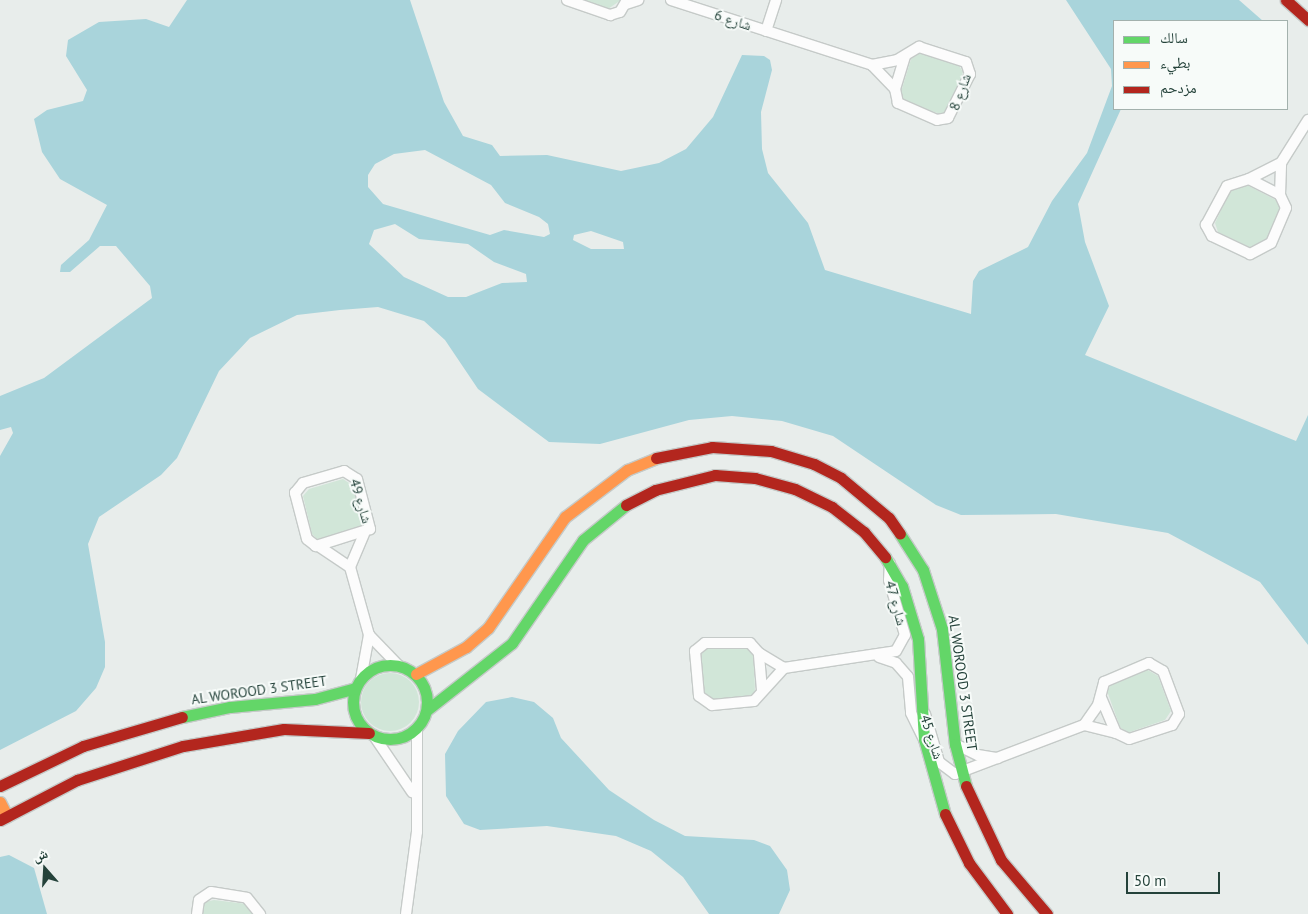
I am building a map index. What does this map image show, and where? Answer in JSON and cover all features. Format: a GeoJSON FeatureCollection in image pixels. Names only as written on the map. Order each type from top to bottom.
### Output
{"type":"FeatureCollection","features":[{"type":"Feature","properties":{"kind":"street"},"geometry":{"type":"LineString","coordinates":[[567,0],[610,15],[626,2],[638,0]]}},
{"type":"Feature","properties":{"kind":"street","name":"شارع 6"},"geometry":{"type":"LineString","coordinates":[[671,0],[766,31]]}},
{"type":"Feature","properties":{"kind":"street"},"geometry":{"type":"LineString","coordinates":[[766,31],[776,0]]}},
{"type":"Feature","properties":{"kind":"street"},"geometry":{"type":"LineString","coordinates":[[1286,0],[1308,20]]}},
{"type":"Feature","properties":{"kind":"street","name":"شارع 8"},"geometry":{"type":"LineString","coordinates":[[766,31],[872,65],[895,89],[906,110],[942,120],[953,115],[970,74],[966,62],[924,47],[913,48],[905,56],[872,65]]}},
{"type":"Feature","properties":{"kind":"street"},"geometry":{"type":"LineString","coordinates":[[895,89],[905,56]]}},
{"type":"Feature","properties":{"kind":"street"},"geometry":{"type":"LineString","coordinates":[[1281,163],[1248,179],[1227,186],[1206,221],[1212,236],[1244,253],[1262,251],[1271,243],[1285,214],[1280,195],[1281,163],[1308,120]]}},
{"type":"Feature","properties":{"kind":"street"},"geometry":{"type":"LineString","coordinates":[[1248,179],[1280,195]]}},
{"type":"Feature","properties":{"kind":"street","name":"AL WOROOD 3 STREET"},"geometry":{"type":"LineString","coordinates":[[416,674],[466,647],[488,628],[540,548],[594,491],[654,458],[712,447],[742,447],[814,464],[841,478],[872,502],[908,543],[923,570],[942,629],[956,744],[962,774],[1001,860],[1047,914]]}},
{"type":"Feature","properties":{"kind":"street","name":"شارع 49"},"geometry":{"type":"LineString","coordinates":[[344,471],[355,475],[371,521],[364,534],[350,567],[307,539],[295,493],[303,484],[344,471]]}},
{"type":"Feature","properties":{"kind":"street"},"geometry":{"type":"LineString","coordinates":[[427,710],[512,643],[583,540],[604,519],[655,490],[715,475],[755,478],[795,489],[832,507],[864,532],[890,563],[918,639],[924,740]]}},
{"type":"Feature","properties":{"kind":"street","name":"شارع 49"},"geometry":{"type":"LineString","coordinates":[[320,547],[364,534]]}},
{"type":"Feature","properties":{"kind":"street","name":"شارع 47"},"geometry":{"type":"LineString","coordinates":[[784,668],[878,657],[896,651],[904,634],[889,580],[890,563]]}},
{"type":"Feature","properties":{"kind":"street"},"geometry":{"type":"LineString","coordinates":[[350,567],[369,635],[353,708],[414,795]]}},
{"type":"Feature","properties":{"kind":"street"},"geometry":{"type":"LineString","coordinates":[[369,635],[399,666],[416,674],[428,697],[427,710],[417,729],[414,795],[417,832],[406,914]]}},
{"type":"Feature","properties":{"kind":"street"},"geometry":{"type":"LineString","coordinates":[[729,642],[750,643],[759,653],[784,668],[750,702],[704,702],[699,696],[694,656],[701,645],[729,642]]}},
{"type":"Feature","properties":{"kind":"street"},"geometry":{"type":"LineString","coordinates":[[759,653],[762,690]]}},
{"type":"Feature","properties":{"kind":"street"},"geometry":{"type":"LineString","coordinates":[[878,657],[896,663],[908,677],[912,713],[924,740],[948,823],[969,863],[1007,914]]}},
{"type":"Feature","properties":{"kind":"street"},"geometry":{"type":"LineString","coordinates":[[962,774],[1084,725],[1116,732],[1134,739],[1176,722],[1178,710],[1163,671],[1148,663],[1109,679],[1101,687],[1101,698],[1116,732]]}},
{"type":"Feature","properties":{"kind":"street"},"geometry":{"type":"LineString","coordinates":[[359,683],[378,667],[399,666]]}},
{"type":"Feature","properties":{"kind":"street","name":"AL WOROOD 3 STREET"},"geometry":{"type":"LineString","coordinates":[[0,786],[83,746],[146,725],[230,707],[315,699],[359,683]]}},
{"type":"Feature","properties":{"kind":"street"},"geometry":{"type":"LineString","coordinates":[[1084,725],[1101,698]]}},
{"type":"Feature","properties":{"kind":"street","name":"شارع 45"},"geometry":{"type":"LineString","coordinates":[[921,706],[943,768],[962,774]]}},
{"type":"Feature","properties":{"kind":"street"},"geometry":{"type":"LineString","coordinates":[[0,802],[4,818],[77,780],[183,746],[284,729],[371,735],[392,740],[417,729]]}},
{"type":"Feature","properties":{"kind":"street","name":"شارع 45"},"geometry":{"type":"LineString","coordinates":[[956,744],[978,755],[998,758]]}},
{"type":"Feature","properties":{"kind":"street"},"geometry":{"type":"LineString","coordinates":[[197,914],[199,900],[211,892],[247,898],[260,914]]}},
{"type":"Feature","properties":{"kind":"green space"},"geometry":{"type":"Polygon","coordinates":[[[581,0],[621,0],[608,9],[581,0]]]}},
{"type":"Feature","properties":{"kind":"green space"},"geometry":{"type":"Polygon","coordinates":[[[919,53],[958,64],[963,72],[951,109],[944,115],[905,103],[900,95],[911,59],[919,53]]]}},
{"type":"Feature","properties":{"kind":"green space"},"geometry":{"type":"Polygon","coordinates":[[[1245,184],[1276,200],[1281,209],[1264,244],[1251,248],[1218,232],[1215,223],[1231,189],[1245,184]]]}},
{"type":"Feature","properties":{"kind":"green space"},"geometry":{"type":"Polygon","coordinates":[[[343,479],[355,487],[364,523],[362,528],[319,541],[312,534],[303,496],[309,489],[343,479]]]}},
{"type":"Feature","properties":{"kind":"green space"},"geometry":{"type":"Polygon","coordinates":[[[748,647],[754,654],[755,695],[713,702],[704,698],[700,658],[704,649],[748,647]]]}},
{"type":"Feature","properties":{"kind":"green space"},"geometry":{"type":"Polygon","coordinates":[[[1146,669],[1158,676],[1171,711],[1165,720],[1127,733],[1120,727],[1107,691],[1112,683],[1146,669]]]}},
{"type":"Feature","properties":{"kind":"green space"},"geometry":{"type":"Polygon","coordinates":[[[390,673],[401,675],[414,686],[419,702],[417,713],[406,726],[390,731],[379,729],[366,718],[361,702],[363,691],[374,678],[390,673]]]}},
{"type":"Feature","properties":{"kind":"green space"},"geometry":{"type":"Polygon","coordinates":[[[214,900],[247,904],[256,914],[201,914],[205,902],[214,900]]]}},
{"type":"Feature","properties":{"kind":"water"},"geometry":{"type":"Polygon","coordinates":[[[187,0],[410,0],[444,102],[463,136],[492,145],[500,156],[547,155],[621,171],[659,163],[686,149],[713,117],[742,55],[764,56],[770,60],[772,70],[761,112],[762,149],[768,173],[808,223],[825,270],[971,314],[973,281],[979,271],[1028,247],[1052,201],[1087,153],[1112,86],[1111,69],[1066,0],[1239,0],[1262,20],[1113,20],[1113,110],[1121,110],[1078,204],[1085,242],[1109,306],[1085,355],[1296,441],[1308,415],[1308,645],[1260,582],[1168,533],[1056,514],[961,515],[936,505],[833,436],[782,421],[732,416],[689,420],[600,444],[549,442],[478,389],[445,340],[424,321],[378,307],[340,310],[297,315],[250,338],[219,371],[177,458],[161,475],[99,517],[88,544],[105,642],[105,667],[96,688],[76,711],[0,750],[0,456],[13,433],[11,427],[0,430],[0,396],[44,378],[152,298],[150,286],[116,246],[100,246],[70,272],[60,272],[61,265],[89,240],[107,205],[60,179],[42,152],[34,119],[47,110],[83,101],[87,90],[66,56],[68,40],[99,22],[146,19],[169,27],[187,0]],[[425,150],[394,154],[375,164],[368,175],[368,187],[383,204],[490,235],[504,230],[544,237],[550,234],[548,224],[539,217],[505,203],[491,185],[425,150]],[[395,224],[374,230],[369,244],[404,277],[448,297],[466,297],[502,283],[527,282],[526,274],[494,262],[468,244],[419,239],[395,224]],[[591,231],[574,235],[573,240],[591,249],[624,249],[623,242],[591,231]]]}},
{"type":"Feature","properties":{"kind":"water"},"geometry":{"type":"Polygon","coordinates":[[[512,697],[534,702],[553,718],[561,738],[609,790],[654,820],[685,836],[754,840],[770,846],[787,870],[790,890],[779,914],[709,914],[683,877],[651,851],[616,836],[547,826],[480,830],[464,824],[446,796],[445,754],[458,731],[486,702],[512,697]]]}},
{"type":"Feature","properties":{"kind":"water"},"geometry":{"type":"Polygon","coordinates":[[[9,855],[34,868],[47,914],[0,914],[0,857],[9,855]]]}},
{"type":"Feature","properties":{"kind":"traffic: fast"},"geometry":{"type":"LineString","coordinates":[[427,710],[512,643],[583,540],[626,505]]}},
{"type":"Feature","properties":{"kind":"traffic: fast"},"geometry":{"type":"LineString","coordinates":[[900,534],[923,570],[942,629],[955,744],[966,786]]}},
{"type":"Feature","properties":{"kind":"traffic: fast"},"geometry":{"type":"LineString","coordinates":[[885,557],[902,586],[918,639],[924,739],[945,814]]}},
{"type":"Feature","properties":{"kind":"traffic: fast"},"geometry":{"type":"LineString","coordinates":[[383,665],[397,665],[411,671],[421,681],[427,695],[427,702],[425,716],[411,733],[397,739],[383,739],[369,733],[359,723],[353,709],[353,695],[359,681],[369,671],[383,665]]}},
{"type":"Feature","properties":{"kind":"traffic: fast"},"geometry":{"type":"LineString","coordinates":[[182,717],[230,707],[315,699],[356,688]]}},
{"type":"Feature","properties":{"kind":"traffic: slow"},"geometry":{"type":"LineString","coordinates":[[416,674],[466,647],[488,628],[565,517],[627,470],[656,458]]}},
{"type":"Feature","properties":{"kind":"traffic: slow"},"geometry":{"type":"LineString","coordinates":[[0,802],[7,816]]}},
{"type":"Feature","properties":{"kind":"traffic: jam"},"geometry":{"type":"LineString","coordinates":[[1286,0],[1308,20]]}},
{"type":"Feature","properties":{"kind":"traffic: jam"},"geometry":{"type":"LineString","coordinates":[[656,458],[712,447],[771,451],[814,464],[841,478],[889,518],[900,534]]}},
{"type":"Feature","properties":{"kind":"traffic: jam"},"geometry":{"type":"LineString","coordinates":[[626,505],[655,490],[715,475],[755,478],[795,489],[832,507],[864,532],[885,557]]}},
{"type":"Feature","properties":{"kind":"traffic: jam"},"geometry":{"type":"LineString","coordinates":[[0,786],[83,746],[182,717]]}},
{"type":"Feature","properties":{"kind":"traffic: jam"},"geometry":{"type":"LineString","coordinates":[[0,820],[77,780],[183,746],[284,729],[369,733]]}},
{"type":"Feature","properties":{"kind":"traffic: jam"},"geometry":{"type":"LineString","coordinates":[[966,786],[1001,860],[1047,914]]}},
{"type":"Feature","properties":{"kind":"traffic: jam"},"geometry":{"type":"LineString","coordinates":[[945,814],[969,863],[1007,914]]}}]}
